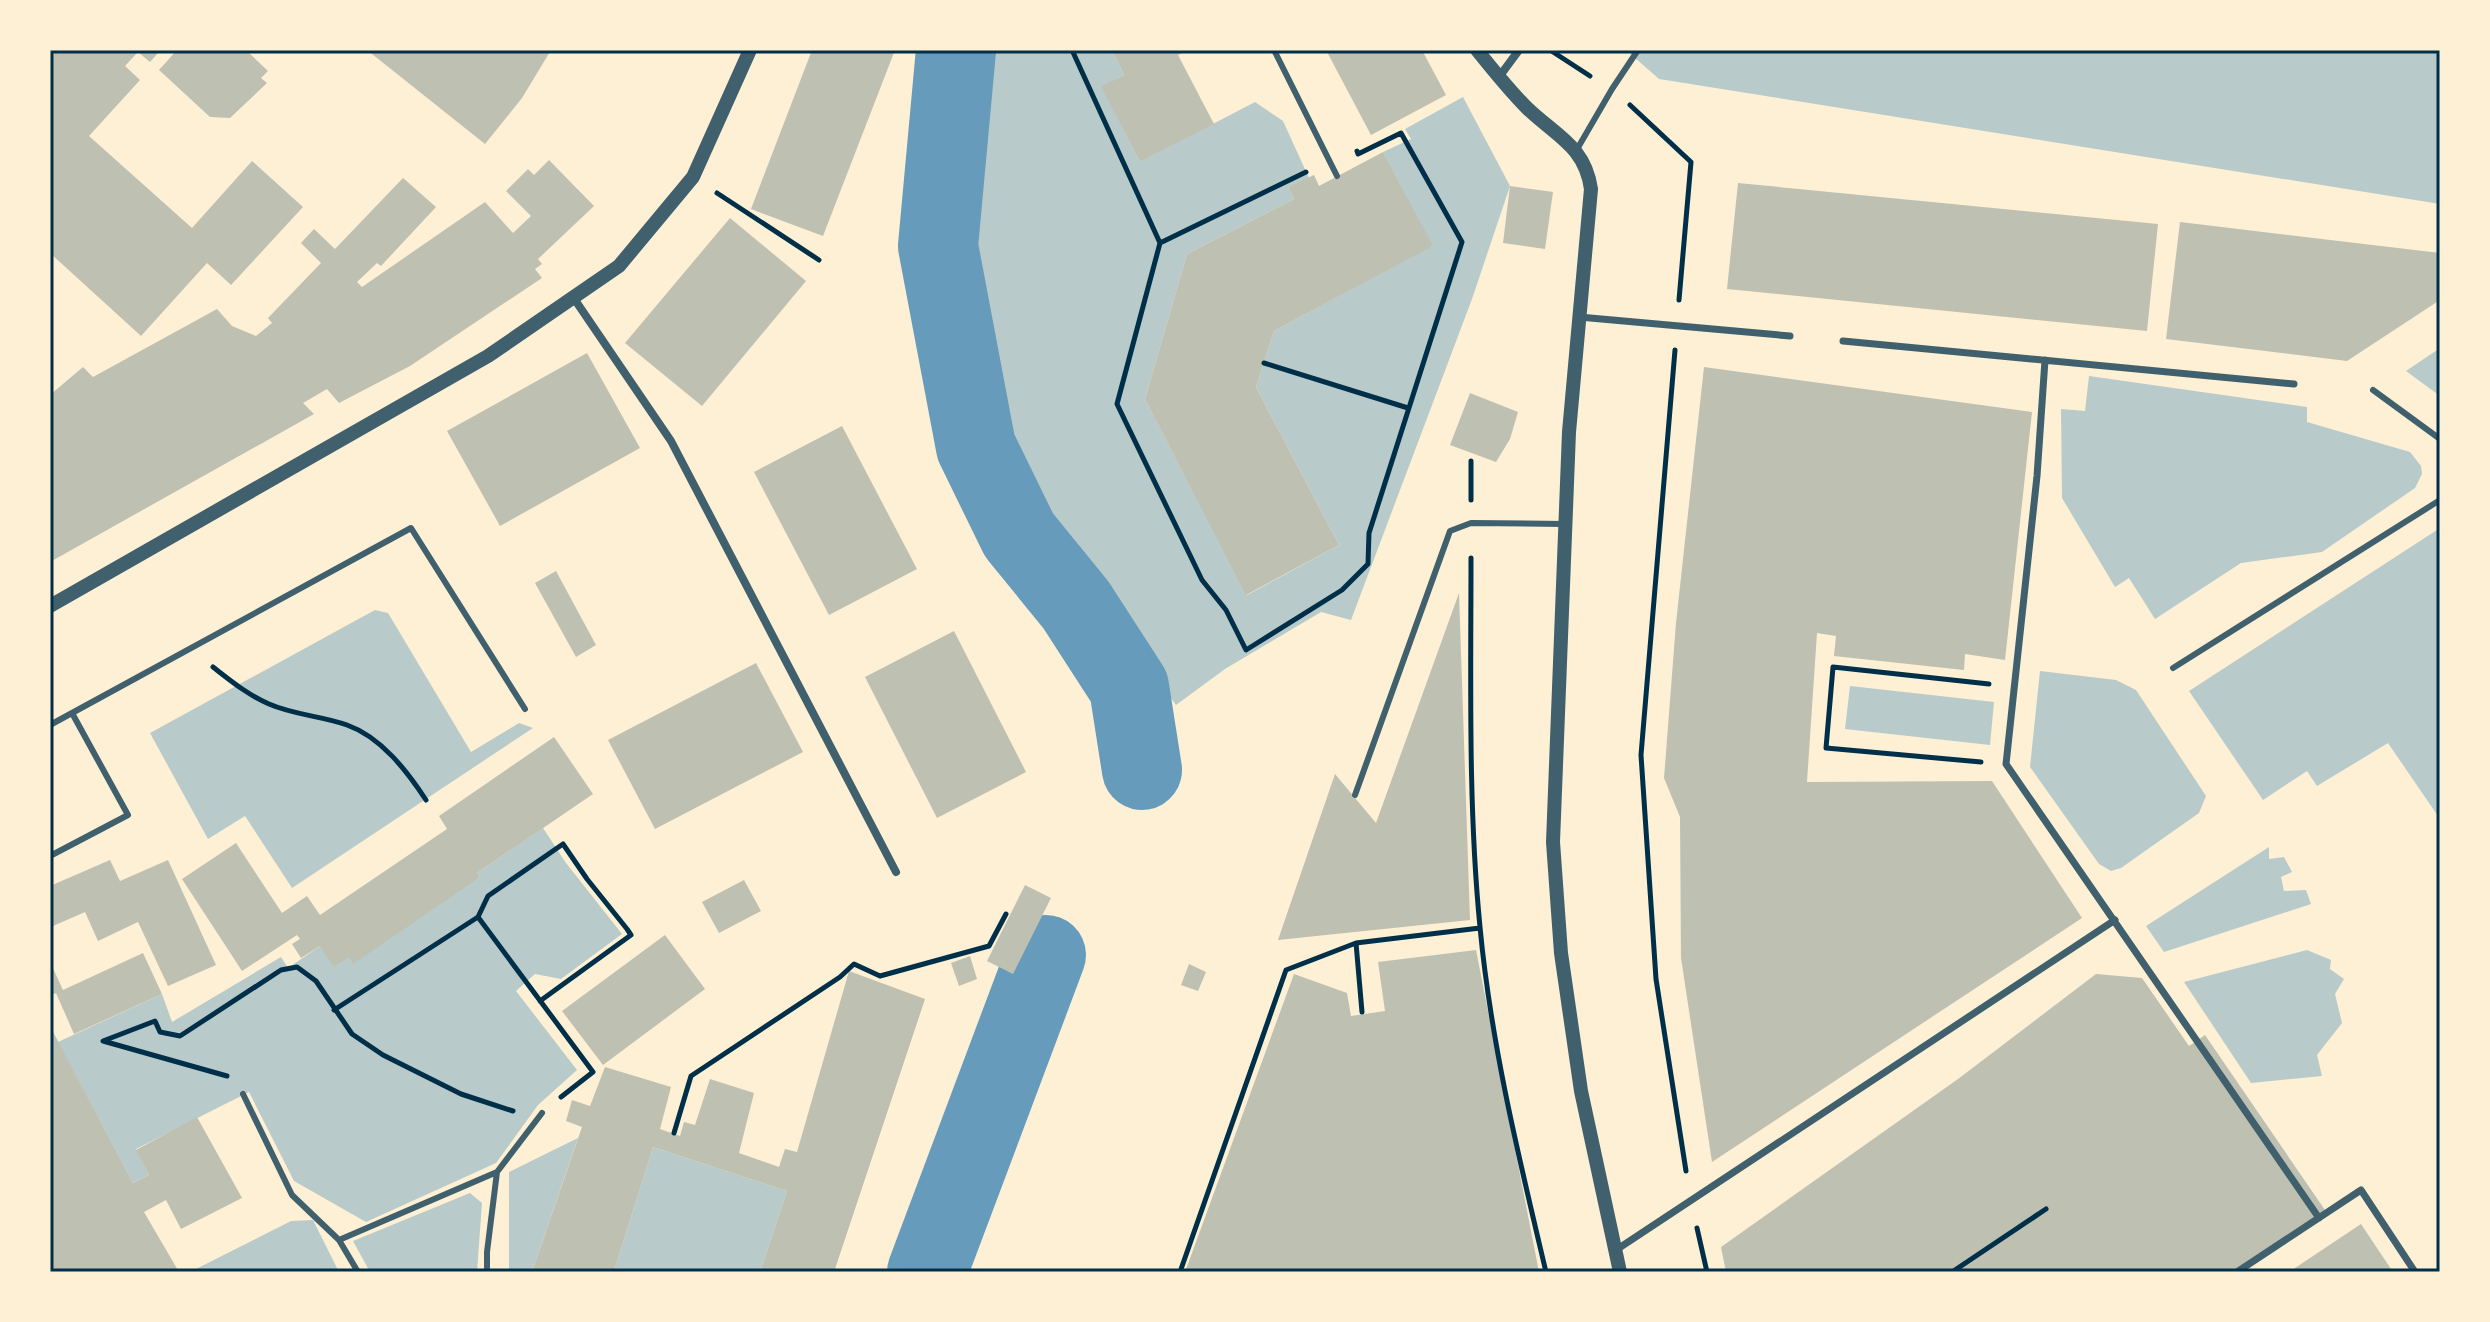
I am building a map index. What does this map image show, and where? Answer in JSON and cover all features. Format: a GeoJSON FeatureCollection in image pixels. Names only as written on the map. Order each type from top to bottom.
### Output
{"type":"FeatureCollection","features":[{"type":"Feature","properties":{"kind":"street"},"geometry":{"type":"LineString","coordinates":[[50,606],[488,356],[619,266],[693,177],[750,50]]}},
{"type":"Feature","properties":{"kind":"street"},"geometry":{"type":"LineString","coordinates":[[1477,50],[1526,107],[1576,151],[1588,170],[1591,189],[1569,432],[1554,858],[1561,953],[1581,1091],[1620,1272]]}},
{"type":"Feature","properties":{"kind":"street"},"geometry":{"type":"LineString","coordinates":[[1499,77],[1519,50]]}},
{"type":"Feature","properties":{"kind":"street"},"geometry":{"type":"LineString","coordinates":[[573,297],[671,441],[896,872]]}},
{"type":"Feature","properties":{"kind":"street"},"geometry":{"type":"LineString","coordinates":[[1579,317],[1790,336]]}},
{"type":"Feature","properties":{"kind":"street"},"geometry":{"type":"LineString","coordinates":[[1843,341],[2294,384]]}},
{"type":"Feature","properties":{"kind":"street"},"geometry":{"type":"LineString","coordinates":[[2045,360],[2037,476],[2006,764],[2319,1218]]}},
{"type":"Feature","properties":{"kind":"street"},"geometry":{"type":"LineString","coordinates":[[1614,1252],[2115,920]]}},
{"type":"Feature","properties":{"kind":"street"},"geometry":{"type":"LineString","coordinates":[[2237,1272],[2361,1190],[2415,1272]]}},
{"type":"Feature","properties":{"kind":"lane"},"geometry":{"type":"LineString","coordinates":[[1274,50],[1337,176]]}},
{"type":"Feature","properties":{"kind":"lane"},"geometry":{"type":"LineString","coordinates":[[1576,151],[1638,50]]}},
{"type":"Feature","properties":{"kind":"lane"},"geometry":{"type":"LineString","coordinates":[[2373,390],[2440,439]]}},
{"type":"Feature","properties":{"kind":"lane"},"geometry":{"type":"LineString","coordinates":[[2173,668],[2438,501]]}},
{"type":"Feature","properties":{"kind":"lane"},"geometry":{"type":"LineString","coordinates":[[1355,795],[1450,531],[1471,523],[1565,524]]}},
{"type":"Feature","properties":{"kind":"lane"},"geometry":{"type":"LineString","coordinates":[[50,725],[411,528],[525,709]]}},
{"type":"Feature","properties":{"kind":"lane"},"geometry":{"type":"LineString","coordinates":[[50,856],[128,815],[72,713]]}},
{"type":"Feature","properties":{"kind":"lane"},"geometry":{"type":"LineString","coordinates":[[243,1094],[292,1195],[339,1240],[358,1272]]}},
{"type":"Feature","properties":{"kind":"lane"},"geometry":{"type":"LineString","coordinates":[[339,1240],[497,1172],[542,1113]]}},
{"type":"Feature","properties":{"kind":"lane"},"geometry":{"type":"LineString","coordinates":[[487,1272],[497,1172]]}},
{"type":"Feature","properties":{"kind":"path"},"geometry":{"type":"LineString","coordinates":[[1072,50],[1160,243],[1117,404],[1202,580],[1226,610],[1246,650],[1342,590],[1368,564],[1369,533],[1462,242],[1401,133],[1358,154],[1351,140]]}},
{"type":"Feature","properties":{"kind":"path"},"geometry":{"type":"LineString","coordinates":[[1550,50],[1612,89],[1691,162],[1641,755],[1656,979],[1690,1202],[1707,1272]]}},
{"type":"Feature","properties":{"kind":"path"},"geometry":{"type":"LineString","coordinates":[[1160,243],[1329,162]]}},
{"type":"Feature","properties":{"kind":"path"},"geometry":{"type":"LineString","coordinates":[[693,177],[819,260]]}},
{"type":"Feature","properties":{"kind":"path"},"geometry":{"type":"LineString","coordinates":[[1264,363],[1408,408]]}},
{"type":"Feature","properties":{"kind":"path"},"geometry":{"type":"LineString","coordinates":[[1471,461],[1471,753],[1480,928],[1504,1090],[1546,1272]]}},
{"type":"Feature","properties":{"kind":"path"},"geometry":{"type":"LineString","coordinates":[[191,648],[236,686],[270,705],[349,725],[379,744],[410,775],[426,800]]}},
{"type":"Feature","properties":{"kind":"path"},"geometry":{"type":"LineString","coordinates":[[2006,764],[1826,748],[1833,667],[2016,686]]}},
{"type":"Feature","properties":{"kind":"path"},"geometry":{"type":"LineString","coordinates":[[334,1010],[478,917],[488,896],[563,844],[631,935],[540,1001]]}},
{"type":"Feature","properties":{"kind":"path"},"geometry":{"type":"LineString","coordinates":[[674,1133],[691,1076],[840,977],[854,964],[880,976],[989,946],[1006,914]]}},
{"type":"Feature","properties":{"kind":"path"},"geometry":{"type":"LineString","coordinates":[[243,1094],[241,1080],[103,1041],[155,1021],[160,1032],[180,1036],[281,970],[297,967],[316,981],[352,1034],[383,1055],[461,1094],[509,1110],[542,1113],[593,1072],[478,917]]}},
{"type":"Feature","properties":{"kind":"path"},"geometry":{"type":"LineString","coordinates":[[1180,1272],[1286,970],[1356,943],[1480,928]]}},
{"type":"Feature","properties":{"kind":"path"},"geometry":{"type":"LineString","coordinates":[[1356,943],[1362,1012]]}},
{"type":"Feature","properties":{"kind":"path"},"geometry":{"type":"LineString","coordinates":[[1952,1272],[2046,1209]]}},
{"type":"Feature","properties":{"kind":"shaded area"},"geometry":{"type":"Polygon","coordinates":[[[980,50],[1112,50],[1124,75],[1102,86],[1140,162],[1255,102],[1283,121],[1309,178],[1288,187],[1294,199],[1187,254],[1145,399],[1247,595],[1339,545],[1256,387],[1274,331],[1432,246],[1383,152],[1411,139],[1405,129],[1463,97],[1510,186],[1472,299],[1351,620],[1321,612],[1225,669],[1176,705],[1071,560],[978,377],[960,247],[980,50]]]}},
{"type":"Feature","properties":{"kind":"shaded area"},"geometry":{"type":"Polygon","coordinates":[[[1626,50],[2440,50],[2440,204],[1659,79],[1626,50]]]}},
{"type":"Feature","properties":{"kind":"shaded area"},"geometry":{"type":"Polygon","coordinates":[[[2440,348],[2440,396],[2406,371],[2440,348]]]}},
{"type":"Feature","properties":{"kind":"shaded area"},"geometry":{"type":"Polygon","coordinates":[[[2089,376],[2307,407],[2307,422],[2410,452],[2421,466],[2422,474],[2415,488],[2322,552],[2241,563],[2155,619],[2129,578],[2115,587],[2062,498],[2061,409],[2085,411],[2089,376]]]}},
{"type":"Feature","properties":{"kind":"shaded area"},"geometry":{"type":"Polygon","coordinates":[[[2440,528],[2440,819],[2388,743],[2317,786],[2307,771],[2263,800],[2189,691],[2440,528]]]}},
{"type":"Feature","properties":{"kind":"shaded area"},"geometry":{"type":"Polygon","coordinates":[[[375,610],[388,613],[471,752],[519,723],[533,728],[292,888],[245,816],[208,839],[150,733],[375,610]]]}},
{"type":"Feature","properties":{"kind":"shaded area"},"geometry":{"type":"Polygon","coordinates":[[[2040,671],[2116,680],[2136,690],[2206,796],[2199,813],[2121,868],[2111,871],[2099,864],[2030,767],[2040,671]]]}},
{"type":"Feature","properties":{"kind":"shaded area"},"geometry":{"type":"Polygon","coordinates":[[[1850,686],[1994,702],[1990,745],[1845,729],[1850,686]]]}},
{"type":"Feature","properties":{"kind":"shaded area"},"geometry":{"type":"Polygon","coordinates":[[[543,828],[566,863],[622,934],[561,979],[535,974],[516,991],[577,1070],[538,1105],[496,1163],[366,1222],[294,1181],[249,1092],[136,1149],[149,1175],[133,1183],[58,1042],[162,994],[172,1022],[281,957],[288,968],[320,946],[349,957],[480,877],[477,873],[543,828]]]}},
{"type":"Feature","properties":{"kind":"shaded area"},"geometry":{"type":"Polygon","coordinates":[[[2269,847],[2269,859],[2284,857],[2292,872],[2281,877],[2284,891],[2306,890],[2311,904],[2164,952],[2146,926],[2269,847]]]}},
{"type":"Feature","properties":{"kind":"shaded area"},"geometry":{"type":"Polygon","coordinates":[[[2307,950],[2331,960],[2330,969],[2344,979],[2335,994],[2342,1023],[2317,1055],[2322,1076],[2251,1083],[2184,982],[2307,950]]]}},
{"type":"Feature","properties":{"kind":"shaded area"},"geometry":{"type":"Polygon","coordinates":[[[578,1138],[532,1272],[509,1272],[509,1172],[578,1138]]]}},
{"type":"Feature","properties":{"kind":"shaded area"},"geometry":{"type":"Polygon","coordinates":[[[653,1147],[787,1191],[760,1272],[627,1272],[615,1268],[653,1147]]]}},
{"type":"Feature","properties":{"kind":"shaded area"},"geometry":{"type":"Polygon","coordinates":[[[470,1193],[482,1203],[477,1272],[370,1272],[353,1241],[470,1193]]]}},
{"type":"Feature","properties":{"kind":"shaded area"},"geometry":{"type":"Polygon","coordinates":[[[313,1220],[339,1272],[190,1272],[291,1221],[313,1220]]]}},
{"type":"Feature","properties":{"kind":"water"},"geometry":{"type":"Polygon","coordinates":[[[931,50],[980,50],[965,183],[913,137],[931,50]]]}},
{"type":"Feature","properties":{"kind":"building"},"geometry":{"type":"Polygon","coordinates":[[[50,50],[155,50],[158,53],[150,62],[138,52],[125,66],[140,80],[89,136],[192,228],[252,161],[303,207],[231,285],[207,263],[141,336],[50,253],[50,50]]]}},
{"type":"Feature","properties":{"kind":"building"},"geometry":{"type":"Polygon","coordinates":[[[177,50],[246,50],[268,71],[261,78],[267,83],[230,118],[210,117],[159,70],[177,50]]]}},
{"type":"Feature","properties":{"kind":"building"},"geometry":{"type":"Polygon","coordinates":[[[367,50],[551,50],[522,98],[485,144],[367,50]]]}},
{"type":"Feature","properties":{"kind":"building"},"geometry":{"type":"Polygon","coordinates":[[[812,50],[895,50],[823,236],[751,209],[812,50]]]}},
{"type":"Feature","properties":{"kind":"building"},"geometry":{"type":"Polygon","coordinates":[[[1112,50],[1188,50],[1178,55],[1214,124],[1140,162],[1101,86],[1124,75],[1112,50]]]}},
{"type":"Feature","properties":{"kind":"building"},"geometry":{"type":"Polygon","coordinates":[[[1326,50],[1422,50],[1446,95],[1371,135],[1326,50]]]}},
{"type":"Feature","properties":{"kind":"building"},"geometry":{"type":"Polygon","coordinates":[[[1383,152],[1433,246],[1274,331],[1256,387],[1339,545],[1246,595],[1145,399],[1187,254],[1294,199],[1288,187],[1314,175],[1319,186],[1383,152]]]}},
{"type":"Feature","properties":{"kind":"building"},"geometry":{"type":"Polygon","coordinates":[[[549,160],[594,206],[538,259],[542,264],[535,269],[542,278],[410,366],[339,403],[327,389],[303,403],[314,414],[50,562],[50,395],[83,367],[93,377],[217,309],[232,326],[256,336],[272,323],[268,318],[321,263],[301,243],[314,229],[335,249],[403,178],[436,207],[381,266],[377,263],[357,282],[362,287],[485,202],[513,233],[531,216],[506,191],[528,169],[534,175],[549,160]]]}},
{"type":"Feature","properties":{"kind":"building"},"geometry":{"type":"Polygon","coordinates":[[[1738,183],[2158,224],[2147,331],[1727,289],[1738,183]]]}},
{"type":"Feature","properties":{"kind":"building"},"geometry":{"type":"Polygon","coordinates":[[[1510,186],[1553,192],[1545,249],[1503,243],[1510,186]]]}},
{"type":"Feature","properties":{"kind":"building"},"geometry":{"type":"Polygon","coordinates":[[[730,218],[806,281],[702,406],[625,343],[730,218]]]}},
{"type":"Feature","properties":{"kind":"building"},"geometry":{"type":"Polygon","coordinates":[[[2180,222],[2440,253],[2440,300],[2347,361],[2166,339],[2180,222]]]}},
{"type":"Feature","properties":{"kind":"building"},"geometry":{"type":"Polygon","coordinates":[[[587,353],[640,448],[500,526],[447,431],[587,353]]]}},
{"type":"Feature","properties":{"kind":"building"},"geometry":{"type":"Polygon","coordinates":[[[1704,367],[2032,412],[2005,660],[1965,654],[1964,670],[1834,656],[1836,636],[1817,633],[1807,782],[1992,781],[2082,918],[1712,1162],[1681,958],[1680,817],[1664,778],[1676,623],[1704,367]]]}},
{"type":"Feature","properties":{"kind":"building"},"geometry":{"type":"Polygon","coordinates":[[[1470,393],[1518,412],[1510,439],[1496,462],[1450,445],[1470,393]]]}},
{"type":"Feature","properties":{"kind":"building"},"geometry":{"type":"Polygon","coordinates":[[[842,426],[917,569],[829,615],[754,472],[842,426]]]}},
{"type":"Feature","properties":{"kind":"building"},"geometry":{"type":"Polygon","coordinates":[[[556,571],[596,645],[576,657],[535,583],[556,571]]]}},
{"type":"Feature","properties":{"kind":"building"},"geometry":{"type":"Polygon","coordinates":[[[1459,593],[1470,920],[1278,940],[1335,774],[1376,823],[1459,593]]]}},
{"type":"Feature","properties":{"kind":"building"},"geometry":{"type":"Polygon","coordinates":[[[954,631],[1026,772],[937,818],[865,677],[954,631]]]}},
{"type":"Feature","properties":{"kind":"building"},"geometry":{"type":"Polygon","coordinates":[[[756,663],[803,752],[655,829],[608,740],[756,663]]]}},
{"type":"Feature","properties":{"kind":"building"},"geometry":{"type":"Polygon","coordinates":[[[554,737],[593,794],[477,873],[480,877],[353,964],[349,957],[334,967],[320,946],[301,958],[292,944],[300,939],[297,935],[242,971],[182,879],[236,843],[282,913],[307,896],[320,915],[447,829],[439,816],[554,737]]]}},
{"type":"Feature","properties":{"kind":"building"},"geometry":{"type":"Polygon","coordinates":[[[110,860],[120,881],[168,860],[216,965],[168,986],[138,922],[98,941],[85,912],[53,926],[50,920],[50,886],[110,860]]]}},
{"type":"Feature","properties":{"kind":"building"},"geometry":{"type":"Polygon","coordinates":[[[744,880],[761,911],[719,933],[702,902],[744,880]]]}},
{"type":"Feature","properties":{"kind":"building"},"geometry":{"type":"Polygon","coordinates":[[[1025,885],[1051,898],[1013,974],[987,961],[1025,885]]]}},
{"type":"Feature","properties":{"kind":"building"},"geometry":{"type":"Polygon","coordinates":[[[665,935],[705,989],[603,1065],[562,1011],[665,935]]]}},
{"type":"Feature","properties":{"kind":"building"},"geometry":{"type":"Polygon","coordinates":[[[1476,950],[1539,1272],[1185,1272],[1294,974],[1347,993],[1351,1016],[1385,1011],[1378,962],[1476,950]]]}},
{"type":"Feature","properties":{"kind":"building"},"geometry":{"type":"Polygon","coordinates":[[[143,953],[162,994],[74,1034],[56,993],[50,996],[50,962],[63,990],[143,953]]]}},
{"type":"Feature","properties":{"kind":"building"},"geometry":{"type":"Polygon","coordinates":[[[970,956],[977,979],[959,986],[951,963],[970,956]]]}},
{"type":"Feature","properties":{"kind":"building"},"geometry":{"type":"Polygon","coordinates":[[[1189,964],[1206,972],[1198,991],[1181,985],[1189,964]]]}},
{"type":"Feature","properties":{"kind":"building"},"geometry":{"type":"Polygon","coordinates":[[[849,971],[925,999],[834,1272],[760,1272],[787,1191],[653,1147],[615,1268],[625,1272],[532,1272],[582,1127],[566,1121],[572,1100],[590,1106],[605,1067],[671,1087],[660,1129],[680,1136],[684,1122],[695,1125],[710,1079],[754,1093],[739,1153],[779,1167],[785,1149],[797,1152],[849,971]]]}},
{"type":"Feature","properties":{"kind":"building"},"geometry":{"type":"Polygon","coordinates":[[[2096,974],[2142,978],[2189,1046],[2205,1035],[2327,1213],[2235,1272],[1726,1272],[1721,1247],[1958,1079],[2096,974]]]}},
{"type":"Feature","properties":{"kind":"building"},"geometry":{"type":"Polygon","coordinates":[[[50,1026],[133,1183],[149,1175],[136,1150],[197,1117],[242,1198],[181,1229],[166,1200],[144,1212],[179,1272],[50,1272],[50,1222],[53,1220],[50,1214],[50,1026]]]}},
{"type":"Feature","properties":{"kind":"building"},"geometry":{"type":"Polygon","coordinates":[[[2361,1224],[2393,1272],[2289,1272],[2361,1224]]]}},
{"type":"Feature","properties":{"kind":"waterway"},"geometry":{"type":"LineString","coordinates":[[956,50],[938,246],[976,447],[1019,535],[1076,605],[1129,687],[1142,770]]}},
{"type":"Feature","properties":{"kind":"waterway"},"geometry":{"type":"LineString","coordinates":[[927,1272],[1046,955]]}}]}
